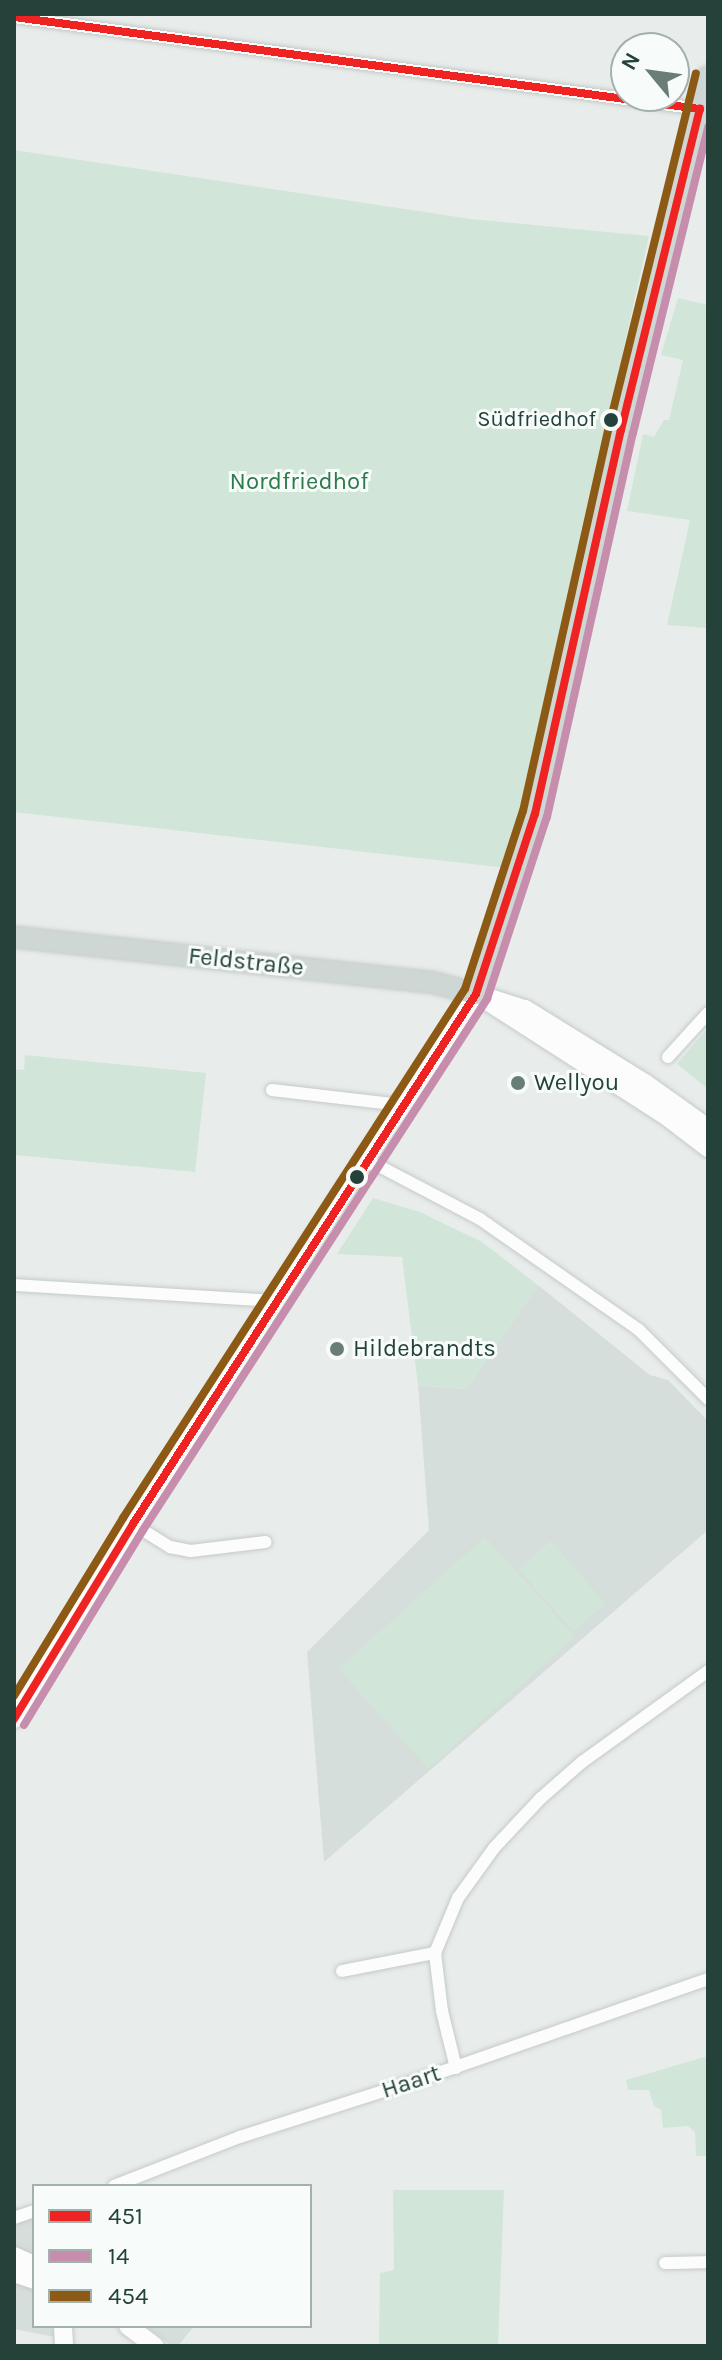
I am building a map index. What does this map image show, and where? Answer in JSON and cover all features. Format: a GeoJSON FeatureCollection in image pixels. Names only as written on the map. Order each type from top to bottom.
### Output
{"type":"FeatureCollection","features":[{"type":"Feature","properties":{"kind":"main road"},"geometry":{"type":"LineString","coordinates":[[14,1719],[133,1524],[364,1162],[476,994],[535,814],[618,444],[708,77]]}},
{"type":"Feature","properties":{"kind":"main road","name":"Feldstraße"},"geometry":{"type":"LineString","coordinates":[[14,937],[431,982],[476,994]]}},
{"type":"Feature","properties":{"kind":"main road"},"geometry":{"type":"LineString","coordinates":[[476,994],[525,1009],[645,1083],[708,1128]]}},
{"type":"Feature","properties":{"kind":"main road"},"geometry":{"type":"LineString","coordinates":[[476,994],[659,1111],[708,1148]]}},
{"type":"Feature","properties":{"kind":"main road"},"geometry":{"type":"LineString","coordinates":[[131,2328],[155,2346]]}},
{"type":"Feature","properties":{"kind":"street"},"geometry":{"type":"LineString","coordinates":[[14,17],[700,109]]}},
{"type":"Feature","properties":{"kind":"street"},"geometry":{"type":"LineString","coordinates":[[668,1057],[708,1013]]}},
{"type":"Feature","properties":{"kind":"street"},"geometry":{"type":"LineString","coordinates":[[272,1090],[401,1105]]}},
{"type":"Feature","properties":{"kind":"street"},"geometry":{"type":"LineString","coordinates":[[364,1162],[381,1167],[480,1219],[639,1330],[708,1399]]}},
{"type":"Feature","properties":{"kind":"street"},"geometry":{"type":"LineString","coordinates":[[14,1285],[278,1301]]}},
{"type":"Feature","properties":{"kind":"street"},"geometry":{"type":"LineString","coordinates":[[133,1524],[170,1547],[191,1551],[265,1542]]}},
{"type":"Feature","properties":{"kind":"street"},"geometry":{"type":"LineString","coordinates":[[456,2068],[442,2011],[435,1953],[458,1898],[494,1848],[541,1798],[582,1762],[708,1671]]}},
{"type":"Feature","properties":{"kind":"street"},"geometry":{"type":"LineString","coordinates":[[342,1971],[435,1953]]}},
{"type":"Feature","properties":{"kind":"street","name":"Haart"},"geometry":{"type":"LineString","coordinates":[[119,2184],[240,2137],[456,2068],[708,1979]]}},
{"type":"Feature","properties":{"kind":"street"},"geometry":{"type":"LineString","coordinates":[[665,2263],[708,2262]]}},
{"type":"Feature","properties":{"kind":"shaded area"},"geometry":{"type":"Polygon","coordinates":[[[538,1285],[650,1375],[668,1380],[708,1421],[708,1530],[324,1862],[307,1652],[429,1530],[418,1385],[466,1389],[538,1285]]]}},
{"type":"Feature","properties":{"kind":"shaded area"},"geometry":{"type":"Polygon","coordinates":[[[14,2203],[26,2220],[32,2218],[32,2328],[54,2328],[55,2337],[14,2329],[14,2203]]]}},
{"type":"Feature","properties":{"kind":"shaded area"},"geometry":{"type":"Polygon","coordinates":[[[149,2328],[192,2328],[178,2346],[172,2346],[149,2328]]]}},
{"type":"Feature","properties":{"kind":"green space","name":"Nordfriedhof"},"geometry":{"type":"Polygon","coordinates":[[[14,150],[471,219],[649,236],[506,868],[14,812],[14,150]]]}},
{"type":"Feature","properties":{"kind":"green space","name":"Südfriedhof"},"geometry":{"type":"Polygon","coordinates":[[[678,298],[708,305],[708,628],[667,625],[690,520],[627,511],[643,434],[654,437],[664,420],[669,420],[683,360],[661,355],[678,298]]]}},
{"type":"Feature","properties":{"kind":"green space"},"geometry":{"type":"Polygon","coordinates":[[[708,1028],[708,1089],[677,1064],[708,1028]]]}},
{"type":"Feature","properties":{"kind":"green space"},"geometry":{"type":"Polygon","coordinates":[[[25,1055],[206,1073],[195,1172],[15,1155],[14,1069],[24,1070],[25,1055]]]}},
{"type":"Feature","properties":{"kind":"green space"},"geometry":{"type":"Polygon","coordinates":[[[373,1198],[420,1212],[482,1242],[538,1285],[466,1389],[418,1385],[402,1257],[337,1254],[373,1198]]]}},
{"type":"Feature","properties":{"kind":"green space"},"geometry":{"type":"Polygon","coordinates":[[[485,1537],[575,1637],[428,1768],[339,1669],[485,1537]]]}},
{"type":"Feature","properties":{"kind":"green space"},"geometry":{"type":"Polygon","coordinates":[[[551,1541],[605,1604],[573,1632],[519,1569],[551,1541]]]}},
{"type":"Feature","properties":{"kind":"green space"},"geometry":{"type":"Polygon","coordinates":[[[708,2056],[708,2160],[706,2156],[696,2156],[695,2132],[688,2126],[663,2128],[661,2110],[654,2106],[649,2090],[628,2090],[626,2080],[708,2056]]]}},
{"type":"Feature","properties":{"kind":"green space"},"geometry":{"type":"Polygon","coordinates":[[[393,2190],[504,2190],[498,2346],[379,2346],[380,2273],[394,2270],[393,2190]]]}},
{"type":"Feature","properties":{"kind":"transit line","name":"451"},"geometry":{"type":"LineString","coordinates":[[14,17],[700,109]]}},
{"type":"Feature","properties":{"kind":"transit line","name":"454"},"geometry":{"type":"LineString","coordinates":[[14,1696],[123,1518],[465,989],[523,811],[609,427],[696,74]]}},
{"type":"Feature","properties":{"kind":"transit line","name":"451"},"geometry":{"type":"LineString","coordinates":[[14,1719],[133,1524],[476,994],[535,814],[621,430],[700,109]]}},
{"type":"Feature","properties":{"kind":"transit line","name":"14"},"geometry":{"type":"LineString","coordinates":[[24,1725],[143,1530],[487,999],[547,817],[633,433],[708,127]]}},
{"type":"Feature","properties":{"kind":"place","name":"Südfriedhof"},"geometry":{"type":"Point","coordinates":[611,420]}},
{"type":"Feature","properties":{"kind":"place","name":"Wellyou"},"geometry":{"type":"Point","coordinates":[518,1083]}},
{"type":"Feature","properties":{"kind":"place","name":"Hildebrandts"},"geometry":{"type":"Point","coordinates":[337,1349]}}]}
